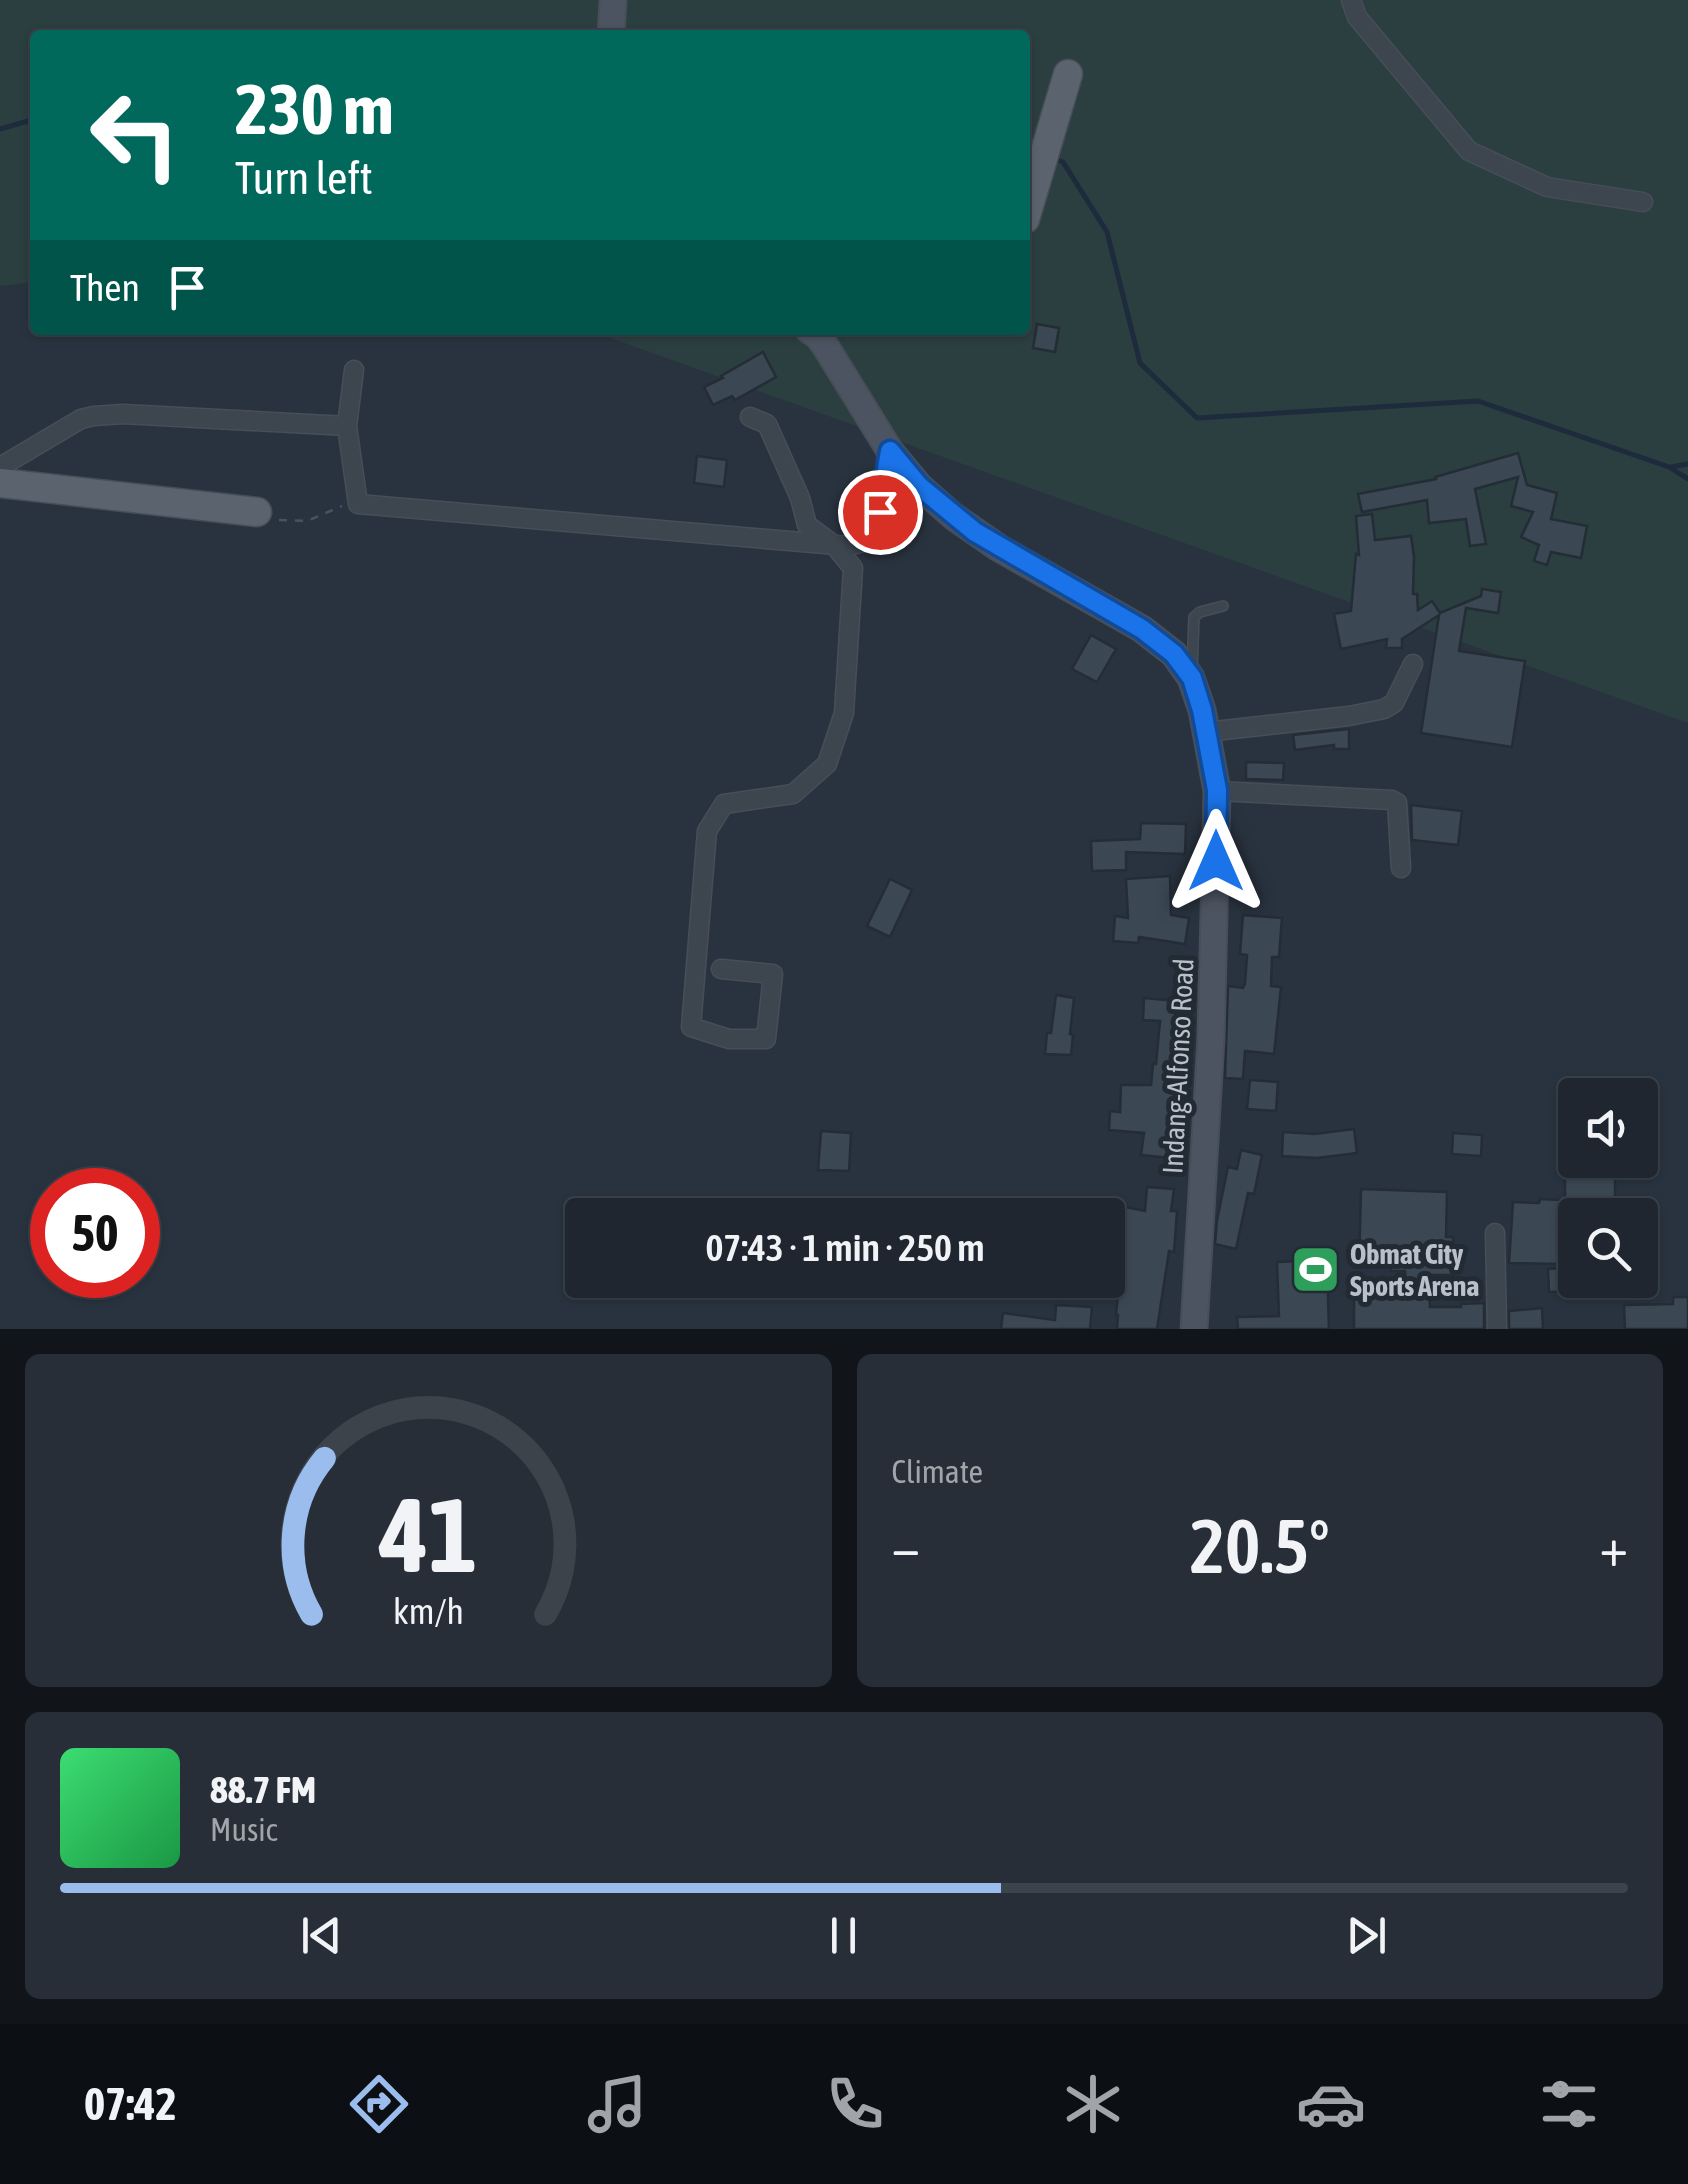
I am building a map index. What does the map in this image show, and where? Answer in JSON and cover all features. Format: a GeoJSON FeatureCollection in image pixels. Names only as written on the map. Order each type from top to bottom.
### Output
{"type":"FeatureCollection","features":[{"type":"Feature","properties":{"kind":"main road"},"geometry":{"type":"LineString","coordinates":[[611,30],[613,0]]}},
{"type":"Feature","properties":{"kind":"main road"},"geometry":{"type":"LineString","coordinates":[[1030,201],[1068,74]]}},
{"type":"Feature","properties":{"kind":"main road","name":"Indang-Alfonso Road"},"geometry":{"type":"LineString","coordinates":[[814,335],[824,344],[890,451],[919,486],[1000,548],[1142,629],[1174,654],[1192,678],[1217,790],[1211,1038],[1194,1329]]}},
{"type":"Feature","properties":{"kind":"main road"},"geometry":{"type":"LineString","coordinates":[[0,482],[257,512]]}},
{"type":"Feature","properties":{"kind":"street"},"geometry":{"type":"LineString","coordinates":[[1351,0],[1357,17],[1469,151],[1547,187],[1643,202]]}},
{"type":"Feature","properties":{"kind":"street"},"geometry":{"type":"LineString","coordinates":[[354,370],[347,426],[358,504],[848,546],[863,542],[875,531],[890,451]]}},
{"type":"Feature","properties":{"kind":"street"},"geometry":{"type":"LineString","coordinates":[[0,467],[71,424],[94,416],[123,414],[347,426]]}},
{"type":"Feature","properties":{"kind":"street"},"geometry":{"type":"LineString","coordinates":[[720,969],[773,974],[766,1039],[728,1039],[691,1027],[707,831],[724,804],[793,794],[827,764],[844,713],[853,568],[834,546],[807,525],[800,498],[767,424],[750,417]]}},
{"type":"Feature","properties":{"kind":"street"},"geometry":{"type":"LineString","coordinates":[[1206,732],[1384,709],[1394,702],[1413,664]]}},
{"type":"Feature","properties":{"kind":"street"},"geometry":{"type":"LineString","coordinates":[[1217,790],[1392,800],[1397,803],[1400,868]]}},
{"type":"Feature","properties":{"kind":"street"},"geometry":{"type":"LineString","coordinates":[[1494,1233],[1496,1329]]}},
{"type":"Feature","properties":{"kind":"lane"},"geometry":{"type":"LineString","coordinates":[[1192,678],[1194,617],[1224,606]]}},
{"type":"Feature","properties":{"kind":"path"},"geometry":{"type":"LineString","coordinates":[[257,512],[258,518],[307,521],[342,506],[358,504]]}},
{"type":"Feature","properties":{"kind":"shaded area"},"geometry":{"type":"Polygon","coordinates":[[[0,0],[1688,0],[1688,723],[602,335],[1030,335],[1030,30],[30,30],[30,283],[0,286],[0,0]]]}},
{"type":"Feature","properties":{"kind":"building"},"geometry":{"type":"Polygon","coordinates":[[[1037,324],[1059,328],[1055,352],[1033,348],[1037,324]]]}},
{"type":"Feature","properties":{"kind":"building"},"geometry":{"type":"Polygon","coordinates":[[[763,352],[776,377],[735,400],[732,396],[713,405],[704,387],[763,352]]]}},
{"type":"Feature","properties":{"kind":"building"},"geometry":{"type":"Polygon","coordinates":[[[1518,453],[1527,485],[1557,493],[1551,519],[1587,526],[1581,558],[1551,552],[1547,565],[1534,561],[1539,545],[1521,537],[1533,512],[1511,506],[1518,477],[1475,489],[1486,544],[1470,546],[1466,519],[1429,523],[1427,500],[1362,512],[1358,494],[1436,479],[1518,453]]]}},
{"type":"Feature","properties":{"kind":"building"},"geometry":{"type":"Polygon","coordinates":[[[697,456],[727,460],[724,487],[694,483],[697,456]]]}},
{"type":"Feature","properties":{"kind":"building"},"geometry":{"type":"Polygon","coordinates":[[[1372,514],[1375,540],[1411,536],[1413,594],[1417,594],[1418,610],[1432,601],[1440,613],[1481,596],[1482,589],[1501,592],[1498,613],[1466,608],[1459,651],[1525,661],[1512,747],[1421,733],[1439,615],[1402,639],[1402,648],[1386,648],[1387,639],[1341,649],[1334,614],[1351,611],[1356,554],[1359,555],[1356,516],[1372,514]]]}},
{"type":"Feature","properties":{"kind":"building"},"geometry":{"type":"Polygon","coordinates":[[[1091,635],[1116,649],[1097,682],[1072,669],[1091,635]]]}},
{"type":"Feature","properties":{"kind":"building"},"geometry":{"type":"Polygon","coordinates":[[[1349,729],[1349,749],[1334,749],[1334,745],[1295,750],[1293,735],[1349,729]]]}},
{"type":"Feature","properties":{"kind":"building"},"geometry":{"type":"Polygon","coordinates":[[[1246,762],[1284,763],[1283,780],[1246,779],[1246,762]]]}},
{"type":"Feature","properties":{"kind":"building"},"geometry":{"type":"Polygon","coordinates":[[[1411,805],[1462,811],[1458,845],[1412,840],[1411,805]]]}},
{"type":"Feature","properties":{"kind":"building"},"geometry":{"type":"Polygon","coordinates":[[[1141,823],[1186,824],[1185,854],[1126,852],[1126,870],[1092,871],[1091,841],[1140,839],[1141,823]]]}},
{"type":"Feature","properties":{"kind":"building"},"geometry":{"type":"Polygon","coordinates":[[[1170,876],[1171,915],[1189,918],[1185,944],[1139,937],[1138,943],[1113,941],[1115,916],[1128,918],[1126,879],[1170,876]]]}},
{"type":"Feature","properties":{"kind":"building"},"geometry":{"type":"Polygon","coordinates":[[[890,879],[912,890],[890,937],[867,926],[890,879]]]}},
{"type":"Feature","properties":{"kind":"building"},"geometry":{"type":"Polygon","coordinates":[[[1243,915],[1282,918],[1279,957],[1272,957],[1271,986],[1281,987],[1274,1054],[1245,1051],[1243,1079],[1225,1078],[1228,986],[1243,988],[1245,984],[1247,955],[1240,954],[1243,915]]]}},
{"type":"Feature","properties":{"kind":"building"},"geometry":{"type":"Polygon","coordinates":[[[1056,995],[1074,998],[1071,1055],[1045,1054],[1056,995]]]}},
{"type":"Feature","properties":{"kind":"building"},"geometry":{"type":"Polygon","coordinates":[[[1144,998],[1177,1001],[1174,1032],[1187,1033],[1185,1057],[1179,1057],[1174,1110],[1178,1110],[1175,1137],[1183,1138],[1180,1159],[1141,1155],[1144,1133],[1109,1130],[1110,1111],[1120,1112],[1121,1085],[1151,1085],[1160,1021],[1143,1020],[1144,998]]]}},
{"type":"Feature","properties":{"kind":"building"},"geometry":{"type":"Polygon","coordinates":[[[1250,1080],[1278,1082],[1276,1111],[1247,1109],[1250,1080]]]}},
{"type":"Feature","properties":{"kind":"building"},"geometry":{"type":"Polygon","coordinates":[[[1354,1129],[1357,1153],[1317,1158],[1282,1156],[1283,1132],[1315,1134],[1354,1129]]]}},
{"type":"Feature","properties":{"kind":"building"},"geometry":{"type":"Polygon","coordinates":[[[821,1131],[851,1133],[849,1171],[818,1170],[821,1131]]]}},
{"type":"Feature","properties":{"kind":"building"},"geometry":{"type":"Polygon","coordinates":[[[1453,1133],[1482,1135],[1481,1156],[1452,1154],[1453,1133]]]}},
{"type":"Feature","properties":{"kind":"building"},"geometry":{"type":"Polygon","coordinates":[[[1241,1150],[1262,1155],[1254,1194],[1248,1193],[1236,1249],[1215,1244],[1228,1167],[1237,1169],[1241,1150]]]}},
{"type":"Feature","properties":{"kind":"building"},"geometry":{"type":"Polygon","coordinates":[[[1565,1178],[1615,1178],[1615,1198],[1565,1198],[1565,1178]]]}},
{"type":"Feature","properties":{"kind":"building"},"geometry":{"type":"Polygon","coordinates":[[[1147,1187],[1174,1189],[1174,1252],[1169,1251],[1157,1329],[1117,1329],[1118,1298],[1125,1298],[1126,1207],[1145,1211],[1147,1187]]]}},
{"type":"Feature","properties":{"kind":"building"},"geometry":{"type":"Polygon","coordinates":[[[1361,1189],[1447,1192],[1446,1237],[1453,1237],[1453,1275],[1428,1275],[1430,1307],[1484,1303],[1484,1329],[1354,1329],[1354,1293],[1407,1297],[1405,1271],[1359,1267],[1361,1189]]]}},
{"type":"Feature","properties":{"kind":"building"},"geometry":{"type":"Polygon","coordinates":[[[1540,1199],[1558,1200],[1558,1264],[1509,1263],[1513,1202],[1539,1203],[1540,1199]]]}},
{"type":"Feature","properties":{"kind":"building"},"geometry":{"type":"Polygon","coordinates":[[[1327,1260],[1329,1329],[1238,1329],[1237,1317],[1279,1316],[1277,1262],[1327,1260]]]}},
{"type":"Feature","properties":{"kind":"building"},"geometry":{"type":"Polygon","coordinates":[[[1558,1268],[1558,1292],[1549,1292],[1548,1269],[1558,1268]]]}},
{"type":"Feature","properties":{"kind":"building"},"geometry":{"type":"Polygon","coordinates":[[[1673,1297],[1688,1297],[1688,1329],[1625,1329],[1624,1305],[1673,1304],[1673,1297]]]}},
{"type":"Feature","properties":{"kind":"building"},"geometry":{"type":"Polygon","coordinates":[[[1056,1305],[1092,1307],[1090,1329],[1001,1329],[1003,1313],[1055,1320],[1056,1305]]]}},
{"type":"Feature","properties":{"kind":"building"},"geometry":{"type":"Polygon","coordinates":[[[1542,1308],[1543,1329],[1509,1329],[1509,1311],[1542,1308]]]}},
{"type":"Feature","properties":{"kind":"waterway"},"geometry":{"type":"LineString","coordinates":[[0,129],[30,120]]}},
{"type":"Feature","properties":{"kind":"waterway"},"geometry":{"type":"LineString","coordinates":[[1054,159],[1063,162],[1107,232],[1140,363],[1197,418],[1478,401],[1669,467],[1688,479]]}},
{"type":"Feature","properties":{"kind":"waterway"},"geometry":{"type":"LineString","coordinates":[[1671,467],[1688,464]]}},
{"type":"Feature","properties":{"kind":"place","name":"Obmat City Sports Arena"},"geometry":{"type":"Point","coordinates":[1315,1270]}},
{"type":"Feature","properties":{"kind":"route"},"geometry":{"type":"LineString","coordinates":[[880,512],[890,451],[919,486],[975,532],[1142,629],[1174,654],[1192,678],[1202,710],[1217,790],[1216,861]]}}]}
